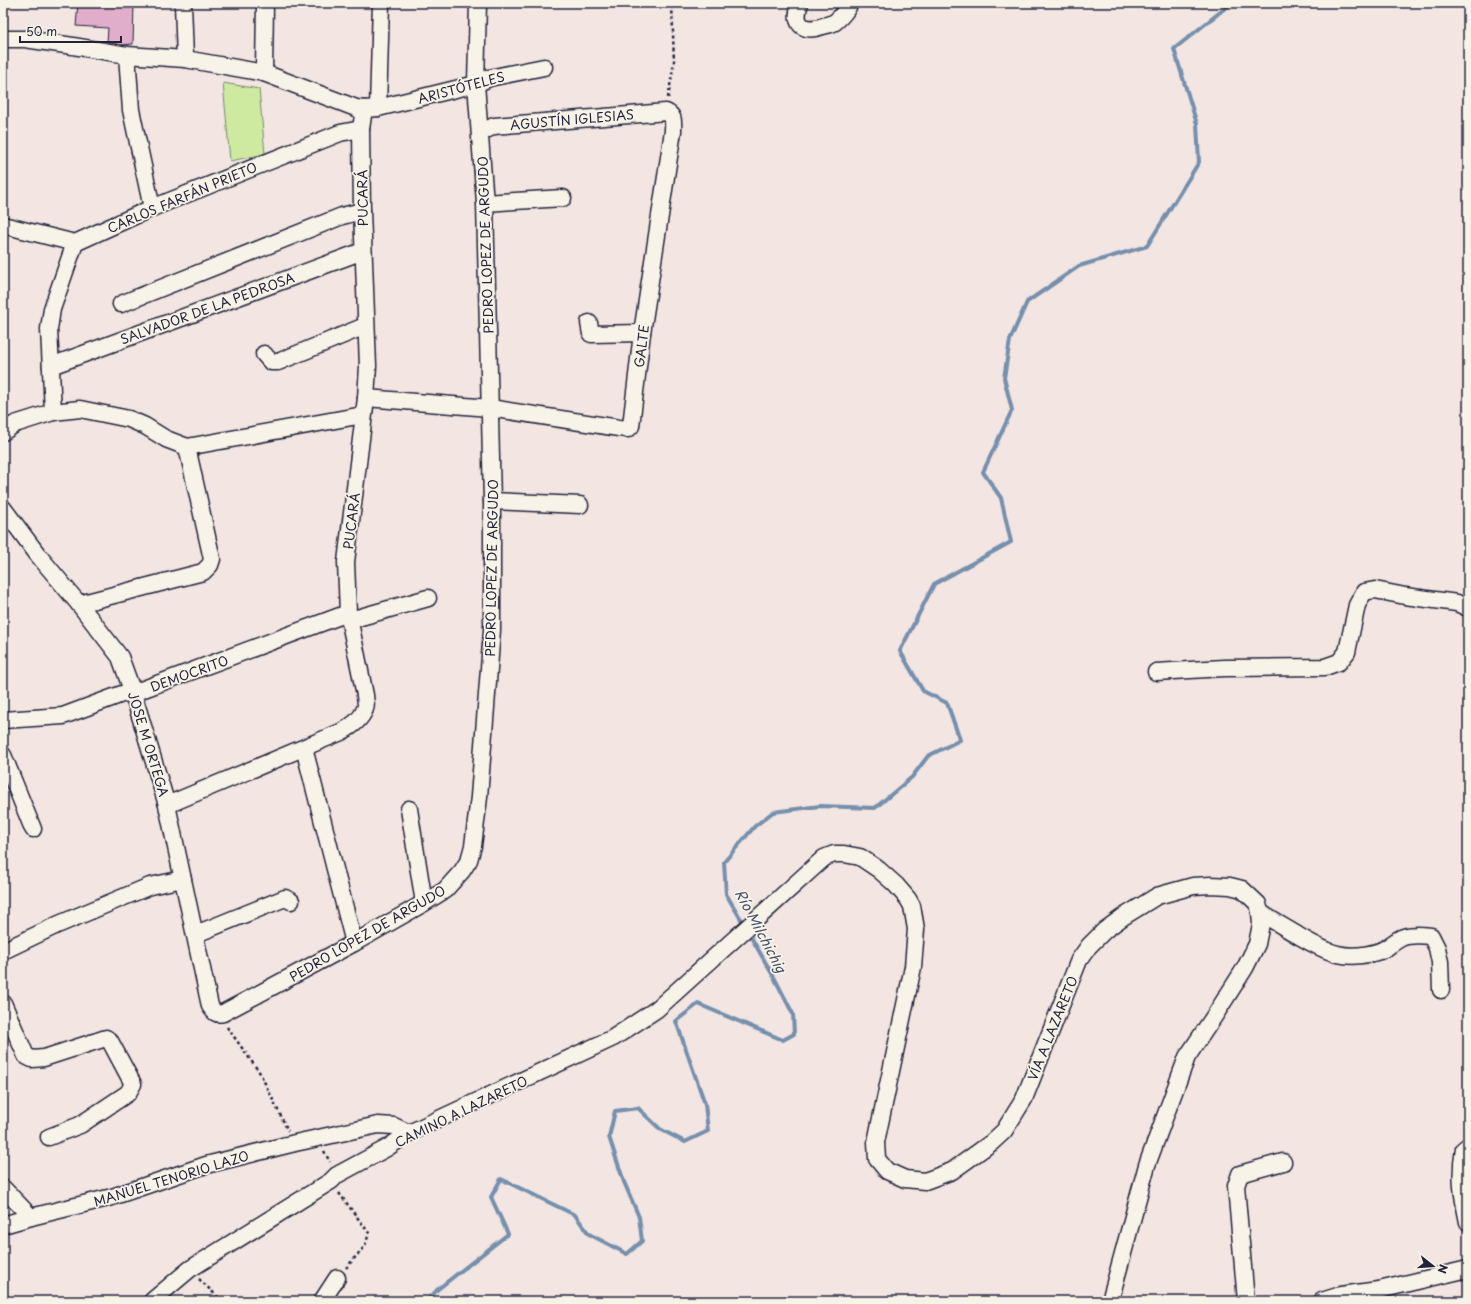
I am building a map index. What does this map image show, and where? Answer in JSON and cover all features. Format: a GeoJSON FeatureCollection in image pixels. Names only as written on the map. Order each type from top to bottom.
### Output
{"type":"FeatureCollection","features":[{"type":"Feature","properties":{"kind":"street"},"geometry":{"type":"LineString","coordinates":[[183,3],[185,59]]}},
{"type":"Feature","properties":{"kind":"street"},"geometry":{"type":"LineString","coordinates":[[264,73],[265,3]]}},
{"type":"Feature","properties":{"kind":"street","name":"PUCARÁ"},"geometry":{"type":"LineString","coordinates":[[167,805],[352,727],[366,708],[365,695],[349,617],[346,562],[366,398],[368,366],[365,326],[361,129],[371,108],[381,3]]}},
{"type":"Feature","properties":{"kind":"street","name":"PEDRO LOPEZ DE ARGUDO"},"geometry":{"type":"LineString","coordinates":[[219,1014],[354,943],[445,890],[457,878],[469,860],[473,846],[479,797],[492,630],[492,501],[485,203],[476,84],[478,3]]}},
{"type":"Feature","properties":{"kind":"street"},"geometry":{"type":"LineString","coordinates":[[800,3],[796,14],[799,23],[803,27],[818,28],[834,23],[847,10],[850,3]]}},
{"type":"Feature","properties":{"kind":"street"},"geometry":{"type":"LineString","coordinates":[[3,39],[25,39],[127,55],[185,59],[264,73],[356,108],[371,108]]}},
{"type":"Feature","properties":{"kind":"street"},"geometry":{"type":"LineString","coordinates":[[127,55],[131,110],[152,208]]}},
{"type":"Feature","properties":{"kind":"street","name":"ARISTÓTELES"},"geometry":{"type":"LineString","coordinates":[[371,108],[476,84],[489,78],[544,67]]}},
{"type":"Feature","properties":{"kind":"street","name":"AGUSTÍN IGLESIAS"},"geometry":{"type":"LineString","coordinates":[[480,133],[494,126],[666,112]]}},
{"type":"Feature","properties":{"kind":"street","name":"GALTE"},"geometry":{"type":"LineString","coordinates":[[366,398],[490,408],[628,429],[632,422],[642,333],[673,131],[673,118],[671,114],[666,112]]}},
{"type":"Feature","properties":{"kind":"street","name":"CARLOS FARFÁN PRIETO"},"geometry":{"type":"LineString","coordinates":[[75,243],[152,208],[340,133],[361,129]]}},
{"type":"Feature","properties":{"kind":"street"},"geometry":{"type":"LineString","coordinates":[[485,203],[563,198]]}},
{"type":"Feature","properties":{"kind":"street"},"geometry":{"type":"LineString","coordinates":[[121,304],[342,216],[362,211]]}},
{"type":"Feature","properties":{"kind":"street"},"geometry":{"type":"LineString","coordinates":[[3,225],[75,243],[52,309],[48,329],[53,412]]}},
{"type":"Feature","properties":{"kind":"street","name":"SALVADOR DE LA PEDROSA"},"geometry":{"type":"LineString","coordinates":[[51,366],[363,251]]}},
{"type":"Feature","properties":{"kind":"street"},"geometry":{"type":"LineString","coordinates":[[589,323],[591,334],[642,333]]}},
{"type":"Feature","properties":{"kind":"street"},"geometry":{"type":"LineString","coordinates":[[264,354],[271,362],[278,362],[365,326]]}},
{"type":"Feature","properties":{"kind":"street"},"geometry":{"type":"LineString","coordinates":[[3,432],[15,424],[53,412],[80,409],[129,418],[166,439],[187,448],[364,415]]}},
{"type":"Feature","properties":{"kind":"street"},"geometry":{"type":"LineString","coordinates":[[79,604],[203,572],[210,565],[212,559],[187,448]]}},
{"type":"Feature","properties":{"kind":"street"},"geometry":{"type":"LineString","coordinates":[[492,501],[580,505]]}},
{"type":"Feature","properties":{"kind":"street","name":"JOSE M ORTEGA"},"geometry":{"type":"LineString","coordinates":[[3,508],[38,555],[79,604],[120,657],[133,693],[167,805],[182,879],[196,934],[210,1006],[214,1013],[219,1014]]}},
{"type":"Feature","properties":{"kind":"street"},"geometry":{"type":"LineString","coordinates":[[1156,672],[1224,668],[1325,667],[1339,662],[1347,652],[1357,605],[1364,592],[1375,590],[1405,596],[1457,603],[1468,608]]}},
{"type":"Feature","properties":{"kind":"street","name":"DEMOCRITO"},"geometry":{"type":"LineString","coordinates":[[3,720],[64,716],[122,694],[133,693],[349,617],[428,598]]}},
{"type":"Feature","properties":{"kind":"street"},"geometry":{"type":"LineString","coordinates":[[304,748],[354,943]]}},
{"type":"Feature","properties":{"kind":"street"},"geometry":{"type":"LineString","coordinates":[[3,755],[33,829]]}},
{"type":"Feature","properties":{"kind":"street"},"geometry":{"type":"LineString","coordinates":[[408,809],[424,903]]}},
{"type":"Feature","properties":{"kind":"street","name":"VÍA A LAZARETO"},"geometry":{"type":"LineString","coordinates":[[763,914],[824,858],[834,854],[844,854],[860,858],[878,869],[896,885],[912,906],[916,929],[913,967],[876,1142],[877,1159],[887,1171],[905,1179],[925,1181],[952,1172],[991,1143],[1004,1131],[1024,1099],[1079,960],[1089,946],[1105,930],[1157,896],[1193,886],[1230,886],[1242,889],[1258,904],[1260,912]]}},
{"type":"Feature","properties":{"kind":"street"},"geometry":{"type":"LineString","coordinates":[[3,951],[57,925],[150,886],[182,879]]}},
{"type":"Feature","properties":{"kind":"street"},"geometry":{"type":"LineString","coordinates":[[196,934],[285,898],[291,901]]}},
{"type":"Feature","properties":{"kind":"street"},"geometry":{"type":"LineString","coordinates":[[1260,912],[1325,951],[1352,956],[1371,953],[1386,948],[1401,938],[1419,935],[1431,936],[1437,948],[1440,962],[1441,990]]}},
{"type":"Feature","properties":{"kind":"street"},"geometry":{"type":"LineString","coordinates":[[1110,1301],[1147,1165],[1187,1057],[1245,968],[1257,944],[1262,924],[1260,912]]}},
{"type":"Feature","properties":{"kind":"street","name":"CAMINO A LAZARETO"},"geometry":{"type":"LineString","coordinates":[[152,1301],[190,1269],[334,1178],[387,1148],[409,1133],[613,1038],[657,1009],[763,914]]}},
{"type":"Feature","properties":{"kind":"street"},"geometry":{"type":"LineString","coordinates":[[3,1003],[22,1051],[26,1056],[32,1059],[44,1058],[106,1038],[110,1041],[133,1084],[132,1089],[128,1093],[80,1125],[49,1137]]}},
{"type":"Feature","properties":{"kind":"street","name":"MANUEL TENORIO LAZO"},"geometry":{"type":"LineString","coordinates":[[3,1225],[112,1197],[206,1165],[295,1143],[378,1125],[394,1126],[409,1133]]}},
{"type":"Feature","properties":{"kind":"street"},"geometry":{"type":"LineString","coordinates":[[1468,1146],[1464,1149],[1460,1167],[1462,1192],[1468,1222]]}},
{"type":"Feature","properties":{"kind":"street"},"geometry":{"type":"LineString","coordinates":[[1246,1301],[1236,1186],[1240,1174],[1283,1162]]}},
{"type":"Feature","properties":{"kind":"street"},"geometry":{"type":"LineString","coordinates":[[3,1188],[31,1217]]}},
{"type":"Feature","properties":{"kind":"street"},"geometry":{"type":"LineString","coordinates":[[1322,1301],[1341,1295],[1379,1290],[1468,1268]]}},
{"type":"Feature","properties":{"kind":"street"},"geometry":{"type":"LineString","coordinates":[[322,1301],[338,1278]]}},
{"type":"Feature","properties":{"kind":"street"},"geometry":{"type":"LineString","coordinates":[[1379,1290],[1391,1301]]}},
{"type":"Feature","properties":{"kind":"path"},"geometry":{"type":"LineString","coordinates":[[666,112],[674,62],[672,3]]}},
{"type":"Feature","properties":{"kind":"path"},"geometry":{"type":"LineString","coordinates":[[219,1014],[260,1073],[295,1143]]}},
{"type":"Feature","properties":{"kind":"path"},"geometry":{"type":"LineString","coordinates":[[317,1149],[324,1150],[334,1178],[351,1210],[369,1233],[365,1246],[338,1278]]}},
{"type":"Feature","properties":{"kind":"path"},"geometry":{"type":"LineString","coordinates":[[190,1269],[222,1301]]}},
{"type":"Feature","properties":{"kind":"green space"},"geometry":{"type":"Polygon","coordinates":[[[223,83],[259,89],[265,154],[230,161],[223,83]]]}},
{"type":"Feature","properties":{"kind":"building"},"geometry":{"type":"Polygon","coordinates":[[[78,3],[134,3],[133,44],[122,45],[107,42],[108,28],[76,26],[78,3]]]}},
{"type":"Feature","properties":{"kind":"waterway","name":"Río Milchichig"},"geometry":{"type":"LineString","coordinates":[[745,926],[726,894],[724,862],[755,826],[773,812],[820,806],[875,808],[912,777],[928,756],[960,740],[947,703],[923,691],[900,651],[934,584],[1011,542],[1001,498],[983,472],[1012,410],[1004,378],[1010,340],[1027,302],[1079,266],[1147,246],[1199,162],[1197,124],[1174,49],[1229,5],[1229,3]]}},
{"type":"Feature","properties":{"kind":"waterway","name":"Río Milchichig"},"geometry":{"type":"LineString","coordinates":[[427,1301],[438,1289],[508,1234],[491,1197],[501,1179],[575,1215],[589,1234],[627,1254],[642,1241],[639,1217],[624,1182],[609,1137],[615,1111],[638,1108],[660,1129],[685,1142],[708,1131],[705,1104],[676,1021],[698,1004],[783,1040],[794,1034],[793,1014],[748,932]]}}]}
